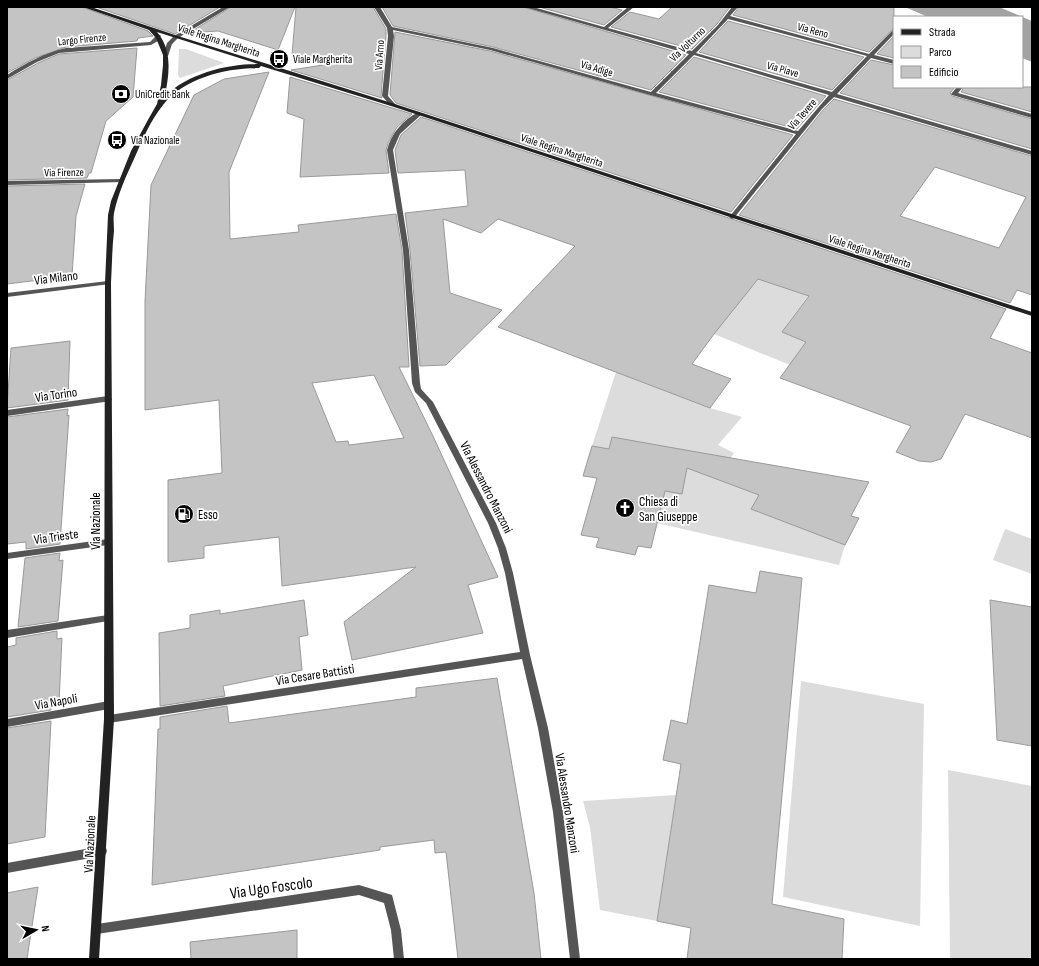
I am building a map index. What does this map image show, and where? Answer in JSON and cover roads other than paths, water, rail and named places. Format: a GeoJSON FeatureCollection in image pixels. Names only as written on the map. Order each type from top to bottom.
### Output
{"type":"FeatureCollection","features":[{"type":"Feature","properties":{"kind":"street","name":"Viale Regina Margherita"},"geometry":{"type":"LineString","coordinates":[[86,7],[176,37],[393,105],[1032,314]]}},
{"type":"Feature","properties":{"kind":"street"},"geometry":{"type":"LineString","coordinates":[[166,55],[170,43],[176,37],[228,7]]}},
{"type":"Feature","properties":{"kind":"street","name":"Via Arno"},"geometry":{"type":"LineString","coordinates":[[377,7],[390,28],[390,59],[385,96],[393,105]]}},
{"type":"Feature","properties":{"kind":"street","name":"Via Piave"},"geometry":{"type":"LineString","coordinates":[[527,7],[834,94],[1032,153]]}},
{"type":"Feature","properties":{"kind":"street"},"geometry":{"type":"LineString","coordinates":[[604,29],[630,7]]}},
{"type":"Feature","properties":{"kind":"street","name":"Via Volturno"},"geometry":{"type":"LineString","coordinates":[[652,94],[720,26],[735,7]]}},
{"type":"Feature","properties":{"kind":"street","name":"Via Reno"},"geometry":{"type":"LineString","coordinates":[[727,17],[893,62]]}},
{"type":"Feature","properties":{"kind":"street"},"geometry":{"type":"LineString","coordinates":[[150,28],[164,45],[166,55],[166,78],[160,104]]}},
{"type":"Feature","properties":{"kind":"street","name":"Via Adige"},"geometry":{"type":"LineString","coordinates":[[390,28],[491,49],[799,133]]}},
{"type":"Feature","properties":{"kind":"street","name":"Via Tevere"},"geometry":{"type":"LineString","coordinates":[[732,217],[799,133],[893,32]]}},
{"type":"Feature","properties":{"kind":"street","name":"Largo Firenze"},"geometry":{"type":"LineString","coordinates":[[7,77],[33,60],[53,52],[151,43],[156,40],[158,36]]}},
{"type":"Feature","properties":{"kind":"street","name":"Via Nazionale"},"geometry":{"type":"LineString","coordinates":[[94,959],[102,851],[109,719],[108,283],[111,214],[121,180],[145,130],[160,104],[167,96],[189,82],[223,70],[254,66],[270,67]]}},
{"type":"Feature","properties":{"kind":"street"},"geometry":{"type":"LineString","coordinates":[[959,88],[954,94],[1032,116]]}},
{"type":"Feature","properties":{"kind":"street","name":"Via Alessandro Manzoni"},"geometry":{"type":"LineString","coordinates":[[419,114],[401,129],[393,139],[390,150],[406,250],[416,382],[418,390],[429,402],[492,523],[500,542],[509,573],[525,655],[543,728],[558,812],[575,959]]}},
{"type":"Feature","properties":{"kind":"street","name":"Via Firenze"},"geometry":{"type":"LineString","coordinates":[[7,183],[121,180]]}},
{"type":"Feature","properties":{"kind":"street","name":"Via Milano"},"geometry":{"type":"LineString","coordinates":[[7,295],[108,283]]}},
{"type":"Feature","properties":{"kind":"street","name":"Via Torino"},"geometry":{"type":"LineString","coordinates":[[7,413],[108,399]]}},
{"type":"Feature","properties":{"kind":"street","name":"Via Trieste"},"geometry":{"type":"LineString","coordinates":[[7,556],[108,542]]}},
{"type":"Feature","properties":{"kind":"street"},"geometry":{"type":"LineString","coordinates":[[7,634],[108,618]]}},
{"type":"Feature","properties":{"kind":"street","name":"Via Cesare Battisti"},"geometry":{"type":"LineString","coordinates":[[109,719],[525,655]]}},
{"type":"Feature","properties":{"kind":"street","name":"Via Napoli"},"geometry":{"type":"LineString","coordinates":[[7,723],[109,705]]}},
{"type":"Feature","properties":{"kind":"street"},"geometry":{"type":"LineString","coordinates":[[7,868],[102,851]]}},
{"type":"Feature","properties":{"kind":"street","name":"Via Ugo Foscolo"},"geometry":{"type":"LineString","coordinates":[[97,929],[360,890],[388,899],[396,930],[399,959]]}},
{"type":"Feature","properties":{"kind":"place","name":"Viale Margherita"},"geometry":{"type":"Point","coordinates":[279,59]}},
{"type":"Feature","properties":{"kind":"place","name":"UniCredit Bank"},"geometry":{"type":"Point","coordinates":[121,94]}},
{"type":"Feature","properties":{"kind":"place","name":"Via Nazionale"},"geometry":{"type":"Point","coordinates":[117,140]}},
{"type":"Feature","properties":{"kind":"place","name":"Chiesa di San Giuseppe"},"geometry":{"type":"Point","coordinates":[625,508]}},
{"type":"Feature","properties":{"kind":"place","name":"Esso"},"geometry":{"type":"Point","coordinates":[184,514]}}]}
